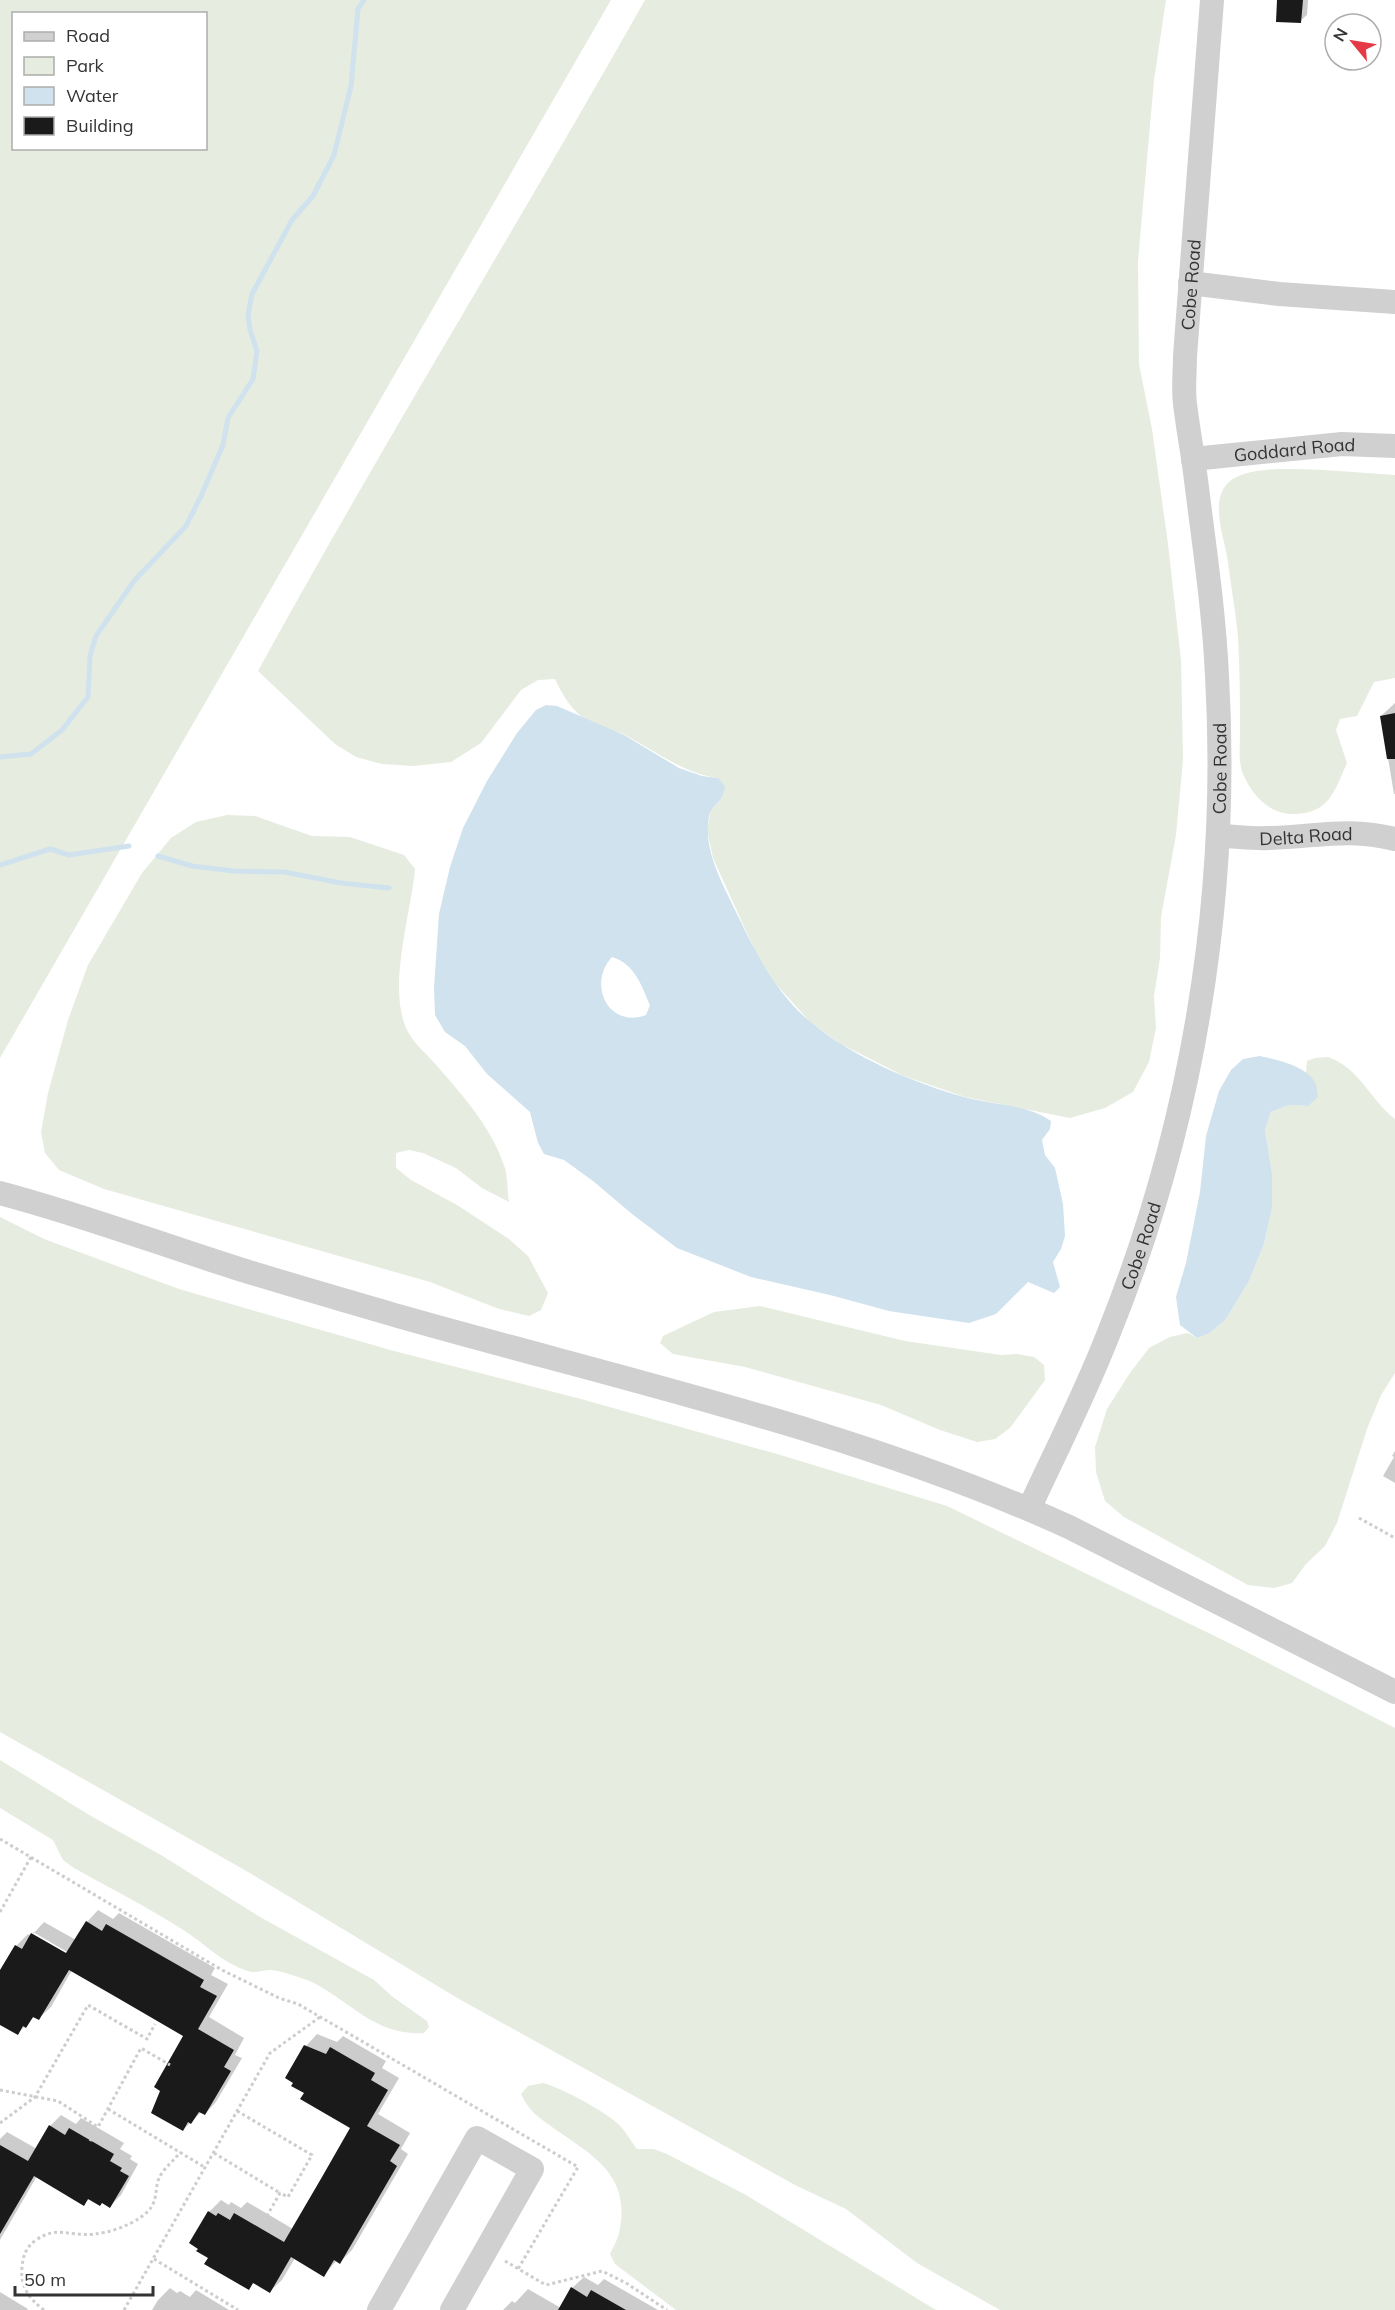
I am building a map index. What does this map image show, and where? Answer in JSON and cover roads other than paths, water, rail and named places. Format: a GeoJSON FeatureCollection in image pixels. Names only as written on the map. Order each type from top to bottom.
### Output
{"type":"FeatureCollection","features":[{"type":"Feature","properties":{"kind":"street","name":"Cobe Road"},"geometry":{"type":"LineString","coordinates":[[1029,1509],[1108,1335],[1140,1249],[1163,1175],[1186,1081],[1211,929],[1218,836],[1217,676],[1210,592],[1184,400],[1190,283],[1212,0]]}},
{"type":"Feature","properties":{"kind":"street"},"geometry":{"type":"LineString","coordinates":[[1190,283],[1280,294],[1395,302]]}},
{"type":"Feature","properties":{"kind":"street","name":"Goddard Road"},"geometry":{"type":"LineString","coordinates":[[1193,459],[1342,444],[1395,446]]}},
{"type":"Feature","properties":{"kind":"street","name":"Delta Road"},"geometry":{"type":"LineString","coordinates":[[1218,836],[1269,838],[1336,832],[1371,833],[1395,839]]}},
{"type":"Feature","properties":{"kind":"street"},"geometry":{"type":"LineString","coordinates":[[0,1182],[54,1207]]}},
{"type":"Feature","properties":{"kind":"street"},"geometry":{"type":"LineString","coordinates":[[0,1193],[54,1207],[236,1268],[836,1438],[919,1466],[1069,1527],[1395,1692]]}},
{"type":"Feature","properties":{"kind":"street"},"geometry":{"type":"LineString","coordinates":[[379,2310],[477,2138],[532,2169],[452,2310]]}},
{"type":"Feature","properties":{"kind":"water"},"geometry":{"type":"Polygon","coordinates":[[[546,705],[557,706],[624,735],[679,768],[702,776],[718,778],[725,786],[721,799],[710,813],[708,826],[708,840],[716,868],[762,963],[790,1002],[813,1024],[846,1047],[885,1068],[964,1097],[1031,1111],[1051,1121],[1050,1129],[1042,1140],[1045,1155],[1055,1168],[1063,1204],[1065,1236],[1061,1249],[1053,1262],[1060,1287],[1054,1293],[1028,1282],[996,1314],[969,1323],[889,1311],[751,1277],[677,1248],[564,1160],[544,1154],[538,1143],[530,1112],[487,1074],[465,1046],[445,1032],[435,1015],[434,988],[439,914],[450,867],[463,828],[487,781],[517,733],[536,710],[546,705]],[[612,957],[605,968],[601,979],[605,1001],[621,1016],[633,1018],[646,1015],[650,1005],[640,983],[632,970],[620,960],[612,957]]]}},
{"type":"Feature","properties":{"kind":"water"},"geometry":{"type":"Polygon","coordinates":[[[1260,1056],[1290,1064],[1311,1076],[1316,1085],[1318,1097],[1308,1106],[1289,1105],[1271,1112],[1265,1130],[1272,1173],[1272,1208],[1264,1244],[1249,1281],[1226,1319],[1210,1333],[1197,1338],[1180,1325],[1176,1297],[1186,1263],[1200,1192],[1206,1136],[1219,1091],[1231,1070],[1243,1059],[1260,1056]]]}},
{"type":"Feature","properties":{"kind":"waterway"},"geometry":{"type":"LineString","coordinates":[[0,757],[31,754],[62,730],[88,697],[90,656],[96,636],[134,581],[186,526],[201,496],[223,445],[228,418],[253,379],[257,351],[248,315],[252,294],[292,220],[313,196],[334,155],[351,86],[358,9],[364,0]]}},
{"type":"Feature","properties":{"kind":"waterway"},"geometry":{"type":"LineString","coordinates":[[0,865],[50,849],[69,855],[129,846]]}},
{"type":"Feature","properties":{"kind":"waterway"},"geometry":{"type":"LineString","coordinates":[[158,856],[192,866],[234,871],[284,872],[341,883],[389,888]]}}]}
